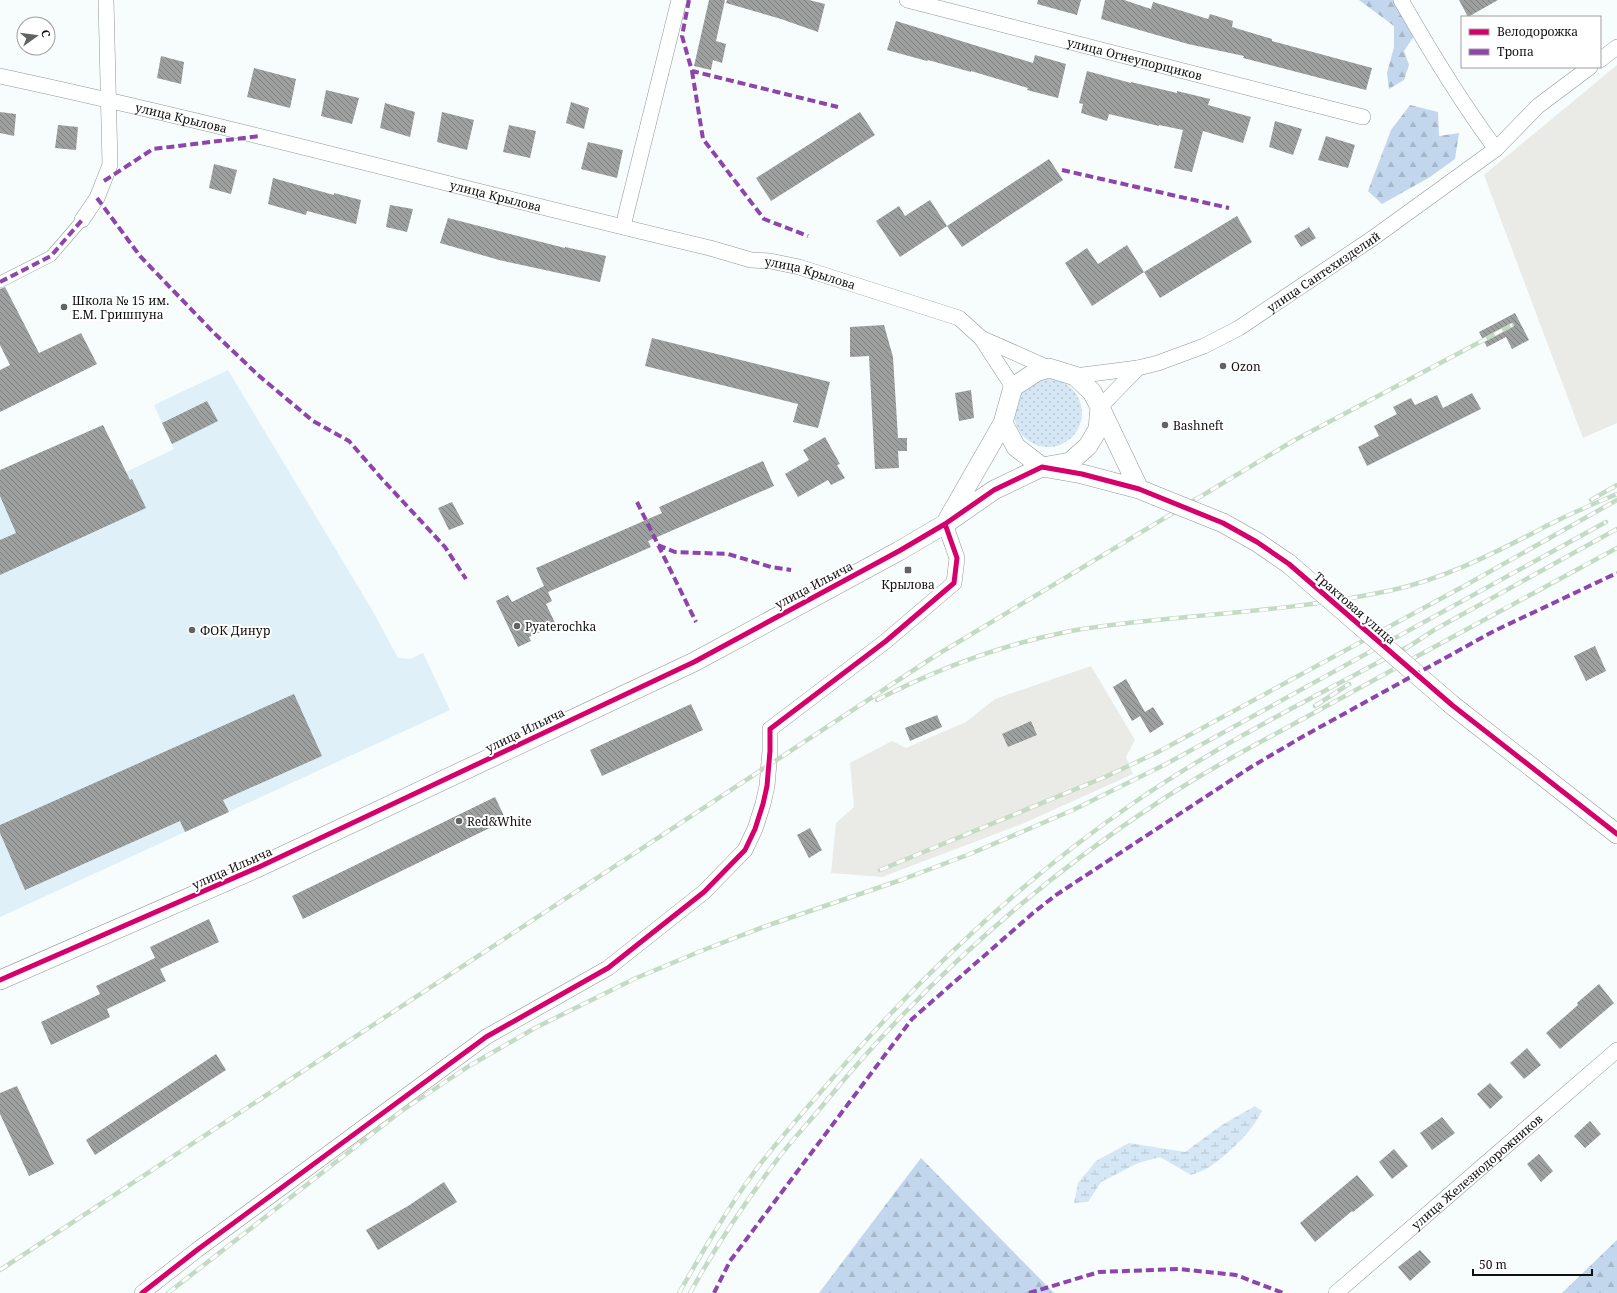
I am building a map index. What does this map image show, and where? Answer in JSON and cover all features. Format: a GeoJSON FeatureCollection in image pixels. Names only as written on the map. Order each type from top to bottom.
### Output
{"type":"FeatureCollection","features":[{"type":"Feature","properties":{"kind":"street"},"geometry":{"type":"LineString","coordinates":[[0,282],[51,256],[82,220],[97,198],[110,165],[106,0]]}},
{"type":"Feature","properties":{"kind":"street"},"geometry":{"type":"LineString","coordinates":[[623,226],[680,0]]}},
{"type":"Feature","properties":{"kind":"street","name":"улица Огнеупорщиков"},"geometry":{"type":"LineString","coordinates":[[907,0],[1363,117]]}},
{"type":"Feature","properties":{"kind":"street"},"geometry":{"type":"LineString","coordinates":[[1401,0],[1431,52],[1480,128],[1496,149]]}},
{"type":"Feature","properties":{"kind":"street"},"geometry":{"type":"LineString","coordinates":[[1601,59],[1617,47]]}},
{"type":"Feature","properties":{"kind":"street","name":"улица Сантехизделий"},"geometry":{"type":"LineString","coordinates":[[1075,376],[1138,368],[1158,363],[1204,346],[1239,328],[1373,238],[1496,149],[1538,106],[1589,68]]}},
{"type":"Feature","properties":{"kind":"street","name":"улица Крылова"},"geometry":{"type":"LineString","coordinates":[[0,76],[284,141],[623,226],[751,260],[770,261],[799,267],[959,318],[981,338]]}},
{"type":"Feature","properties":{"kind":"street"},"geometry":{"type":"LineString","coordinates":[[981,338],[1049,368],[1075,376],[1092,392],[1139,489]]}},
{"type":"Feature","properties":{"kind":"street"},"geometry":{"type":"LineString","coordinates":[[981,338],[1014,387]]}},
{"type":"Feature","properties":{"kind":"street"},"geometry":{"type":"LineString","coordinates":[[1049,368],[1036,372],[1014,387],[1003,423],[1016,446],[1042,467],[1070,462],[1088,446],[1098,429],[1100,407],[1138,368]]}},
{"type":"Feature","properties":{"kind":"street","name":"улица Ильича"},"geometry":{"type":"LineString","coordinates":[[945,524],[1003,423]]}},
{"type":"Feature","properties":{"kind":"street","name":"улица Ильича"},"geometry":{"type":"LineString","coordinates":[[0,980],[259,867],[694,662],[899,551],[945,524],[994,490],[1042,467]]}},
{"type":"Feature","properties":{"kind":"street","name":"Трактовая улица"},"geometry":{"type":"LineString","coordinates":[[1042,467],[1082,474],[1139,489],[1223,523],[1257,542],[1288,564],[1452,705],[1617,834]]}},
{"type":"Feature","properties":{"kind":"street"},"geometry":{"type":"LineString","coordinates":[[142,1293],[197,1250],[486,1037],[608,968],[704,892],[745,850],[755,829],[767,786],[770,729],[886,641],[954,583],[957,558],[945,524]]}},
{"type":"Feature","properties":{"kind":"street","name":"улица Железнодорожников"},"geometry":{"type":"LineString","coordinates":[[1336,1293],[1617,1050]]}},
{"type":"Feature","properties":{"kind":"shaded area"},"geometry":{"type":"Polygon","coordinates":[[[1617,65],[1617,423],[1583,438],[1484,175],[1617,65]]]}},
{"type":"Feature","properties":{"kind":"shaded area","name":"ФОК Динур"},"geometry":{"type":"Polygon","coordinates":[[[228,370],[371,608],[398,658],[410,659],[423,653],[450,710],[0,917],[0,470],[126,472],[174,449],[154,405],[228,370]]]}},
{"type":"Feature","properties":{"kind":"shaded area"},"geometry":{"type":"Polygon","coordinates":[[[1091,666],[1135,740],[1126,757],[1133,774],[1022,824],[882,877],[831,873],[836,823],[854,807],[850,763],[892,741],[906,748],[966,722],[995,699],[1091,666]]]}},
{"type":"Feature","properties":{"kind":"green space"},"geometry":{"type":"Polygon","coordinates":[[[1359,0],[1395,0],[1414,36],[1404,51],[1409,65],[1404,80],[1389,89],[1387,73],[1394,47],[1394,26],[1359,0]]]}},
{"type":"Feature","properties":{"kind":"green space"},"geometry":{"type":"Polygon","coordinates":[[[1410,105],[1438,112],[1439,136],[1459,133],[1455,159],[1430,177],[1382,204],[1368,191],[1391,130],[1410,105]]]}},
{"type":"Feature","properties":{"kind":"green space"},"geometry":{"type":"Polygon","coordinates":[[[1048,379],[1061,382],[1072,389],[1079,400],[1082,413],[1079,426],[1072,437],[1061,444],[1048,447],[1035,444],[1024,437],[1017,426],[1014,413],[1017,400],[1024,389],[1035,382],[1048,379]]]}},
{"type":"Feature","properties":{"kind":"green space"},"geometry":{"type":"Polygon","coordinates":[[[1255,1106],[1262,1111],[1252,1127],[1233,1148],[1206,1169],[1191,1175],[1160,1157],[1138,1163],[1101,1182],[1088,1202],[1074,1203],[1078,1183],[1096,1161],[1129,1143],[1185,1152],[1222,1125],[1255,1106]]]}},
{"type":"Feature","properties":{"kind":"green space"},"geometry":{"type":"Polygon","coordinates":[[[921,1158],[1054,1293],[819,1293],[921,1158]]]}},
{"type":"Feature","properties":{"kind":"green space"},"geometry":{"type":"Polygon","coordinates":[[[1617,1240],[1617,1293],[1562,1293],[1617,1240]]]}},
{"type":"Feature","properties":{"kind":"building"},"geometry":{"type":"Polygon","coordinates":[[[709,0],[725,0],[716,41],[726,44],[722,63],[713,60],[711,70],[694,66],[709,0]]]}},
{"type":"Feature","properties":{"kind":"building"},"geometry":{"type":"Polygon","coordinates":[[[727,0],[809,0],[825,4],[818,32],[781,19],[726,3],[727,0]]]}},
{"type":"Feature","properties":{"kind":"building"},"geometry":{"type":"Polygon","coordinates":[[[1038,0],[1081,0],[1077,15],[1037,4],[1038,0]]]}},
{"type":"Feature","properties":{"kind":"building"},"geometry":{"type":"Polygon","coordinates":[[[1105,0],[1124,0],[1151,9],[1153,2],[1208,19],[1210,14],[1233,21],[1232,27],[1272,39],[1272,41],[1372,68],[1366,90],[1243,58],[1244,56],[1188,44],[1101,19],[1105,0]]]}},
{"type":"Feature","properties":{"kind":"building"},"geometry":{"type":"Polygon","coordinates":[[[1459,0],[1498,0],[1470,16],[1467,16],[1459,0]]]}},
{"type":"Feature","properties":{"kind":"building"},"geometry":{"type":"Polygon","coordinates":[[[896,21],[1033,63],[1035,55],[1066,64],[1058,98],[1027,90],[1028,88],[971,71],[887,50],[896,21]]]}},
{"type":"Feature","properties":{"kind":"building"},"geometry":{"type":"Polygon","coordinates":[[[161,56],[184,62],[181,84],[157,78],[161,56]]]}},
{"type":"Feature","properties":{"kind":"building"},"geometry":{"type":"Polygon","coordinates":[[[254,68],[296,79],[290,108],[247,97],[254,68]]]}},
{"type":"Feature","properties":{"kind":"building"},"geometry":{"type":"Polygon","coordinates":[[[1087,71],[1131,83],[1177,93],[1177,91],[1210,99],[1208,105],[1251,117],[1243,143],[1203,131],[1192,172],[1174,168],[1183,130],[1109,114],[1107,121],[1081,113],[1083,104],[1079,103],[1087,71]]]}},
{"type":"Feature","properties":{"kind":"building"},"geometry":{"type":"Polygon","coordinates":[[[326,90],[359,98],[352,124],[321,116],[326,90]]]}},
{"type":"Feature","properties":{"kind":"building"},"geometry":{"type":"Polygon","coordinates":[[[571,102],[589,108],[584,129],[566,123],[571,102]]]}},
{"type":"Feature","properties":{"kind":"building"},"geometry":{"type":"Polygon","coordinates":[[[385,103],[415,112],[410,137],[380,128],[385,103]]]}},
{"type":"Feature","properties":{"kind":"building"},"geometry":{"type":"Polygon","coordinates":[[[0,112],[16,114],[14,136],[0,133],[0,112]]]}},
{"type":"Feature","properties":{"kind":"building"},"geometry":{"type":"Polygon","coordinates":[[[442,112],[474,120],[467,150],[437,142],[442,112]]]}},
{"type":"Feature","properties":{"kind":"building"},"geometry":{"type":"Polygon","coordinates":[[[860,112],[875,135],[771,201],[756,178],[860,112]]]}},
{"type":"Feature","properties":{"kind":"building"},"geometry":{"type":"Polygon","coordinates":[[[1275,121],[1302,129],[1293,155],[1269,147],[1275,121]]]}},
{"type":"Feature","properties":{"kind":"building"},"geometry":{"type":"Polygon","coordinates":[[[58,125],[78,127],[76,150],[55,148],[58,125]]]}},
{"type":"Feature","properties":{"kind":"building"},"geometry":{"type":"Polygon","coordinates":[[[509,125],[536,131],[530,158],[503,152],[509,125]]]}},
{"type":"Feature","properties":{"kind":"building"},"geometry":{"type":"Polygon","coordinates":[[[1326,136],[1355,145],[1348,168],[1318,160],[1326,136]]]}},
{"type":"Feature","properties":{"kind":"building"},"geometry":{"type":"Polygon","coordinates":[[[588,142],[623,150],[617,178],[581,169],[588,142]]]}},
{"type":"Feature","properties":{"kind":"building"},"geometry":{"type":"Polygon","coordinates":[[[1049,159],[1063,180],[962,247],[947,226],[1049,159]]]}},
{"type":"Feature","properties":{"kind":"building"},"geometry":{"type":"Polygon","coordinates":[[[214,164],[237,170],[231,194],[209,188],[214,164]]]}},
{"type":"Feature","properties":{"kind":"building"},"geometry":{"type":"Polygon","coordinates":[[[273,178],[334,195],[334,193],[361,200],[356,224],[307,211],[306,215],[268,204],[273,178]]]}},
{"type":"Feature","properties":{"kind":"building"},"geometry":{"type":"Polygon","coordinates":[[[930,200],[947,226],[900,257],[876,221],[899,206],[905,216],[930,200]]]}},
{"type":"Feature","properties":{"kind":"building"},"geometry":{"type":"Polygon","coordinates":[[[390,205],[413,209],[407,232],[386,227],[390,205]]]}},
{"type":"Feature","properties":{"kind":"building"},"geometry":{"type":"Polygon","coordinates":[[[1237,216],[1252,242],[1160,298],[1144,272],[1237,216]]]}},
{"type":"Feature","properties":{"kind":"building"},"geometry":{"type":"Polygon","coordinates":[[[448,218],[565,248],[606,256],[600,282],[499,260],[440,243],[448,218]]]}},
{"type":"Feature","properties":{"kind":"building"},"geometry":{"type":"Polygon","coordinates":[[[1309,227],[1316,238],[1301,247],[1294,236],[1309,227]]]}},
{"type":"Feature","properties":{"kind":"building"},"geometry":{"type":"Polygon","coordinates":[[[1127,245],[1144,272],[1092,306],[1065,263],[1087,248],[1098,264],[1127,245]]]}},
{"type":"Feature","properties":{"kind":"building"},"geometry":{"type":"Polygon","coordinates":[[[5,287],[39,353],[81,333],[97,364],[0,412],[0,370],[10,365],[0,345],[0,289],[5,287]]]}},
{"type":"Feature","properties":{"kind":"building"},"geometry":{"type":"Polygon","coordinates":[[[1515,313],[1529,340],[1512,349],[1506,337],[1487,347],[1479,332],[1515,313]]]}},
{"type":"Feature","properties":{"kind":"building"},"geometry":{"type":"Polygon","coordinates":[[[884,325],[893,357],[898,438],[907,438],[907,451],[898,451],[899,468],[875,469],[869,356],[850,357],[850,327],[884,325]]]}},
{"type":"Feature","properties":{"kind":"building"},"geometry":{"type":"Polygon","coordinates":[[[652,338],[830,382],[818,428],[793,422],[798,404],[645,366],[652,338]]]}},
{"type":"Feature","properties":{"kind":"building"},"geometry":{"type":"Polygon","coordinates":[[[971,390],[974,418],[959,421],[955,393],[971,390]]]}},
{"type":"Feature","properties":{"kind":"building"},"geometry":{"type":"Polygon","coordinates":[[[1472,393],[1481,409],[1367,466],[1358,447],[1379,436],[1374,426],[1397,414],[1393,407],[1411,398],[1415,405],[1437,395],[1443,408],[1472,393]]]}},
{"type":"Feature","properties":{"kind":"building"},"geometry":{"type":"Polygon","coordinates":[[[207,401],[218,421],[172,444],[162,423],[207,401]]]}},
{"type":"Feature","properties":{"kind":"building"},"geometry":{"type":"Polygon","coordinates":[[[103,425],[130,480],[132,479],[146,508],[0,575],[0,540],[16,533],[0,496],[0,470],[103,425]]]}},
{"type":"Feature","properties":{"kind":"building"},"geometry":{"type":"Polygon","coordinates":[[[825,437],[840,464],[837,465],[845,478],[831,485],[828,480],[798,497],[785,474],[809,460],[803,450],[825,437]]]}},
{"type":"Feature","properties":{"kind":"building"},"geometry":{"type":"Polygon","coordinates":[[[763,461],[774,486],[648,541],[651,547],[548,592],[552,601],[546,604],[556,625],[529,637],[531,641],[518,647],[496,601],[508,595],[512,602],[544,586],[536,568],[662,513],[659,507],[763,461]]]}},
{"type":"Feature","properties":{"kind":"building"},"geometry":{"type":"Polygon","coordinates":[[[452,502],[464,524],[449,530],[438,508],[452,502]]]}},
{"type":"Feature","properties":{"kind":"building"},"geometry":{"type":"Polygon","coordinates":[[[1595,646],[1606,671],[1586,681],[1574,656],[1595,646]]]}},
{"type":"Feature","properties":{"kind":"building"},"geometry":{"type":"Polygon","coordinates":[[[1126,679],[1145,712],[1153,707],[1164,724],[1150,733],[1140,716],[1132,721],[1113,687],[1126,679]]]}},
{"type":"Feature","properties":{"kind":"building"},"geometry":{"type":"Polygon","coordinates":[[[294,694],[322,756],[223,800],[229,812],[185,832],[180,821],[25,890],[0,833],[0,825],[294,694]]]}},
{"type":"Feature","properties":{"kind":"building"},"geometry":{"type":"Polygon","coordinates":[[[691,704],[703,730],[602,776],[590,750],[691,704]]]}},
{"type":"Feature","properties":{"kind":"building"},"geometry":{"type":"Polygon","coordinates":[[[937,715],[942,727],[910,741],[905,728],[937,715]]]}},
{"type":"Feature","properties":{"kind":"building"},"geometry":{"type":"Polygon","coordinates":[[[1031,721],[1037,735],[1008,747],[1002,734],[1031,721]]]}},
{"type":"Feature","properties":{"kind":"building"},"geometry":{"type":"Polygon","coordinates":[[[495,797],[506,820],[303,919],[292,896],[495,797]]]}},
{"type":"Feature","properties":{"kind":"building"},"geometry":{"type":"Polygon","coordinates":[[[810,828],[822,850],[809,858],[797,835],[810,828]]]}},
{"type":"Feature","properties":{"kind":"building"},"geometry":{"type":"Polygon","coordinates":[[[209,919],[219,942],[160,969],[166,981],[107,1009],[110,1017],[51,1045],[41,1022],[100,994],[96,986],[155,958],[150,947],[209,919]]]}},
{"type":"Feature","properties":{"kind":"building"},"geometry":{"type":"Polygon","coordinates":[[[1599,984],[1614,1003],[1560,1049],[1546,1033],[1599,984]]]}},
{"type":"Feature","properties":{"kind":"building"},"geometry":{"type":"Polygon","coordinates":[[[1527,1048],[1541,1065],[1524,1079],[1510,1063],[1527,1048]]]}},
{"type":"Feature","properties":{"kind":"building"},"geometry":{"type":"Polygon","coordinates":[[[216,1054],[226,1070],[95,1155],[86,1140],[216,1054]]]}},
{"type":"Feature","properties":{"kind":"building"},"geometry":{"type":"Polygon","coordinates":[[[1490,1083],[1503,1097],[1490,1109],[1477,1094],[1490,1083]]]}},
{"type":"Feature","properties":{"kind":"building"},"geometry":{"type":"Polygon","coordinates":[[[17,1086],[54,1164],[29,1176],[0,1114],[0,1093],[17,1086]]]}},
{"type":"Feature","properties":{"kind":"building"},"geometry":{"type":"Polygon","coordinates":[[[1442,1117],[1455,1133],[1432,1150],[1420,1133],[1442,1117]]]}},
{"type":"Feature","properties":{"kind":"building"},"geometry":{"type":"Polygon","coordinates":[[[1590,1121],[1601,1134],[1585,1148],[1574,1136],[1590,1121]]]}},
{"type":"Feature","properties":{"kind":"building"},"geometry":{"type":"Polygon","coordinates":[[[1394,1149],[1408,1166],[1392,1179],[1379,1162],[1394,1149]]]}},
{"type":"Feature","properties":{"kind":"building"},"geometry":{"type":"Polygon","coordinates":[[[1539,1154],[1553,1171],[1541,1182],[1527,1164],[1539,1154]]]}},
{"type":"Feature","properties":{"kind":"building"},"geometry":{"type":"Polygon","coordinates":[[[1357,1175],[1374,1195],[1315,1242],[1300,1223],[1357,1175]]]}},
{"type":"Feature","properties":{"kind":"building"},"geometry":{"type":"Polygon","coordinates":[[[444,1182],[457,1202],[378,1250],[366,1230],[408,1206],[444,1182]]]}},
{"type":"Feature","properties":{"kind":"building"},"geometry":{"type":"Polygon","coordinates":[[[1420,1250],[1431,1262],[1410,1281],[1398,1267],[1420,1250]]]}},
{"type":"Feature","properties":{"kind":"railway"},"geometry":{"type":"LineString","coordinates":[[0,1270],[935,656],[1293,441],[1512,325]]}},
{"type":"Feature","properties":{"kind":"railway"},"geometry":{"type":"LineString","coordinates":[[1591,500],[1617,485]]}},
{"type":"Feature","properties":{"kind":"railway"},"geometry":{"type":"LineString","coordinates":[[877,700],[947,668],[996,650],[1046,636],[1100,626],[1313,604],[1363,596],[1408,586],[1465,566],[1568,515],[1617,494]]}},
{"type":"Feature","properties":{"kind":"railway"},"geometry":{"type":"LineString","coordinates":[[880,870],[1105,777],[1158,752],[1466,585],[1617,500]]}},
{"type":"Feature","properties":{"kind":"railway"},"geometry":{"type":"LineString","coordinates":[[168,1293],[400,1112],[469,1066],[535,1028],[634,979],[701,951],[766,926],[901,880],[970,854],[1073,810],[1166,764],[1606,522]]}},
{"type":"Feature","properties":{"kind":"railway"},"geometry":{"type":"LineString","coordinates":[[1405,649],[1434,630],[1617,529]]}},
{"type":"Feature","properties":{"kind":"railway"},"geometry":{"type":"LineString","coordinates":[[690,1293],[721,1240],[768,1172],[860,1061],[899,1019],[980,940],[1067,867],[1113,833],[1203,774],[1617,548]]}},
{"type":"Feature","properties":{"kind":"railway"},"geometry":{"type":"LineString","coordinates":[[679,1293],[725,1215],[770,1151],[890,1014],[966,938],[1047,868],[1089,835],[1165,782],[1234,740],[1409,646]]}},
{"type":"Feature","properties":{"kind":"railway"},"geometry":{"type":"LineString","coordinates":[[1315,706],[1349,684]]}},
{"type":"Feature","properties":{"kind":"marked path"},"geometry":{"type":"LineString","coordinates":[[689,0],[682,36],[692,71],[838,107]]}},
{"type":"Feature","properties":{"kind":"marked path"},"geometry":{"type":"LineString","coordinates":[[692,71],[703,139],[764,219],[808,236]]}},
{"type":"Feature","properties":{"kind":"marked path"},"geometry":{"type":"LineString","coordinates":[[104,181],[153,149],[260,136]]}},
{"type":"Feature","properties":{"kind":"marked path"},"geometry":{"type":"LineString","coordinates":[[1062,170],[1229,208]]}},
{"type":"Feature","properties":{"kind":"marked path"},"geometry":{"type":"LineString","coordinates":[[97,198],[140,256],[213,332],[258,375],[313,421],[349,441],[445,547],[466,579]]}},
{"type":"Feature","properties":{"kind":"marked path"},"geometry":{"type":"LineString","coordinates":[[0,282],[51,256],[82,220]]}},
{"type":"Feature","properties":{"kind":"marked path"},"geometry":{"type":"LineString","coordinates":[[637,502],[696,622]]}},
{"type":"Feature","properties":{"kind":"marked path"},"geometry":{"type":"LineString","coordinates":[[658,545],[675,552],[728,554],[771,567],[791,570]]}},
{"type":"Feature","properties":{"kind":"marked path"},"geometry":{"type":"LineString","coordinates":[[714,1293],[730,1261],[912,1019],[1033,913],[1056,895],[1251,767],[1302,737],[1494,631],[1617,573]]}},
{"type":"Feature","properties":{"kind":"marked path"},"geometry":{"type":"LineString","coordinates":[[1029,1293],[1099,1272],[1179,1269],[1236,1275],[1283,1293]]}},
{"type":"Feature","properties":{"kind":"cycle path"},"geometry":{"type":"LineString","coordinates":[[0,980],[259,867],[694,662],[899,551],[945,524],[994,490],[1042,467],[1082,474],[1139,489],[1223,523],[1257,542],[1289,564],[1452,705],[1617,834]]}},
{"type":"Feature","properties":{"kind":"cycle path"},"geometry":{"type":"LineString","coordinates":[[142,1293],[197,1250],[486,1037],[608,968],[704,892],[745,850],[755,829],[767,786],[770,729],[886,641],[954,583],[957,558],[945,524]]}},
{"type":"Feature","properties":{"kind":"place","name":"Школа № 15 им. Е.М. Гришпуна"},"geometry":{"type":"Point","coordinates":[64,307]}},
{"type":"Feature","properties":{"kind":"place","name":"Ozon"},"geometry":{"type":"Point","coordinates":[1223,366]}},
{"type":"Feature","properties":{"kind":"place","name":"Bashneft"},"geometry":{"type":"Point","coordinates":[1165,425]}},
{"type":"Feature","properties":{"kind":"place","name":"Крылова"},"geometry":{"type":"Point","coordinates":[908,570]}},
{"type":"Feature","properties":{"kind":"place","name":"Pyaterochka"},"geometry":{"type":"Point","coordinates":[517,626]}},
{"type":"Feature","properties":{"kind":"place","name":"ФОК Динур"},"geometry":{"type":"Point","coordinates":[192,630]}},
{"type":"Feature","properties":{"kind":"place","name":"Red&White"},"geometry":{"type":"Point","coordinates":[459,821]}}]}
